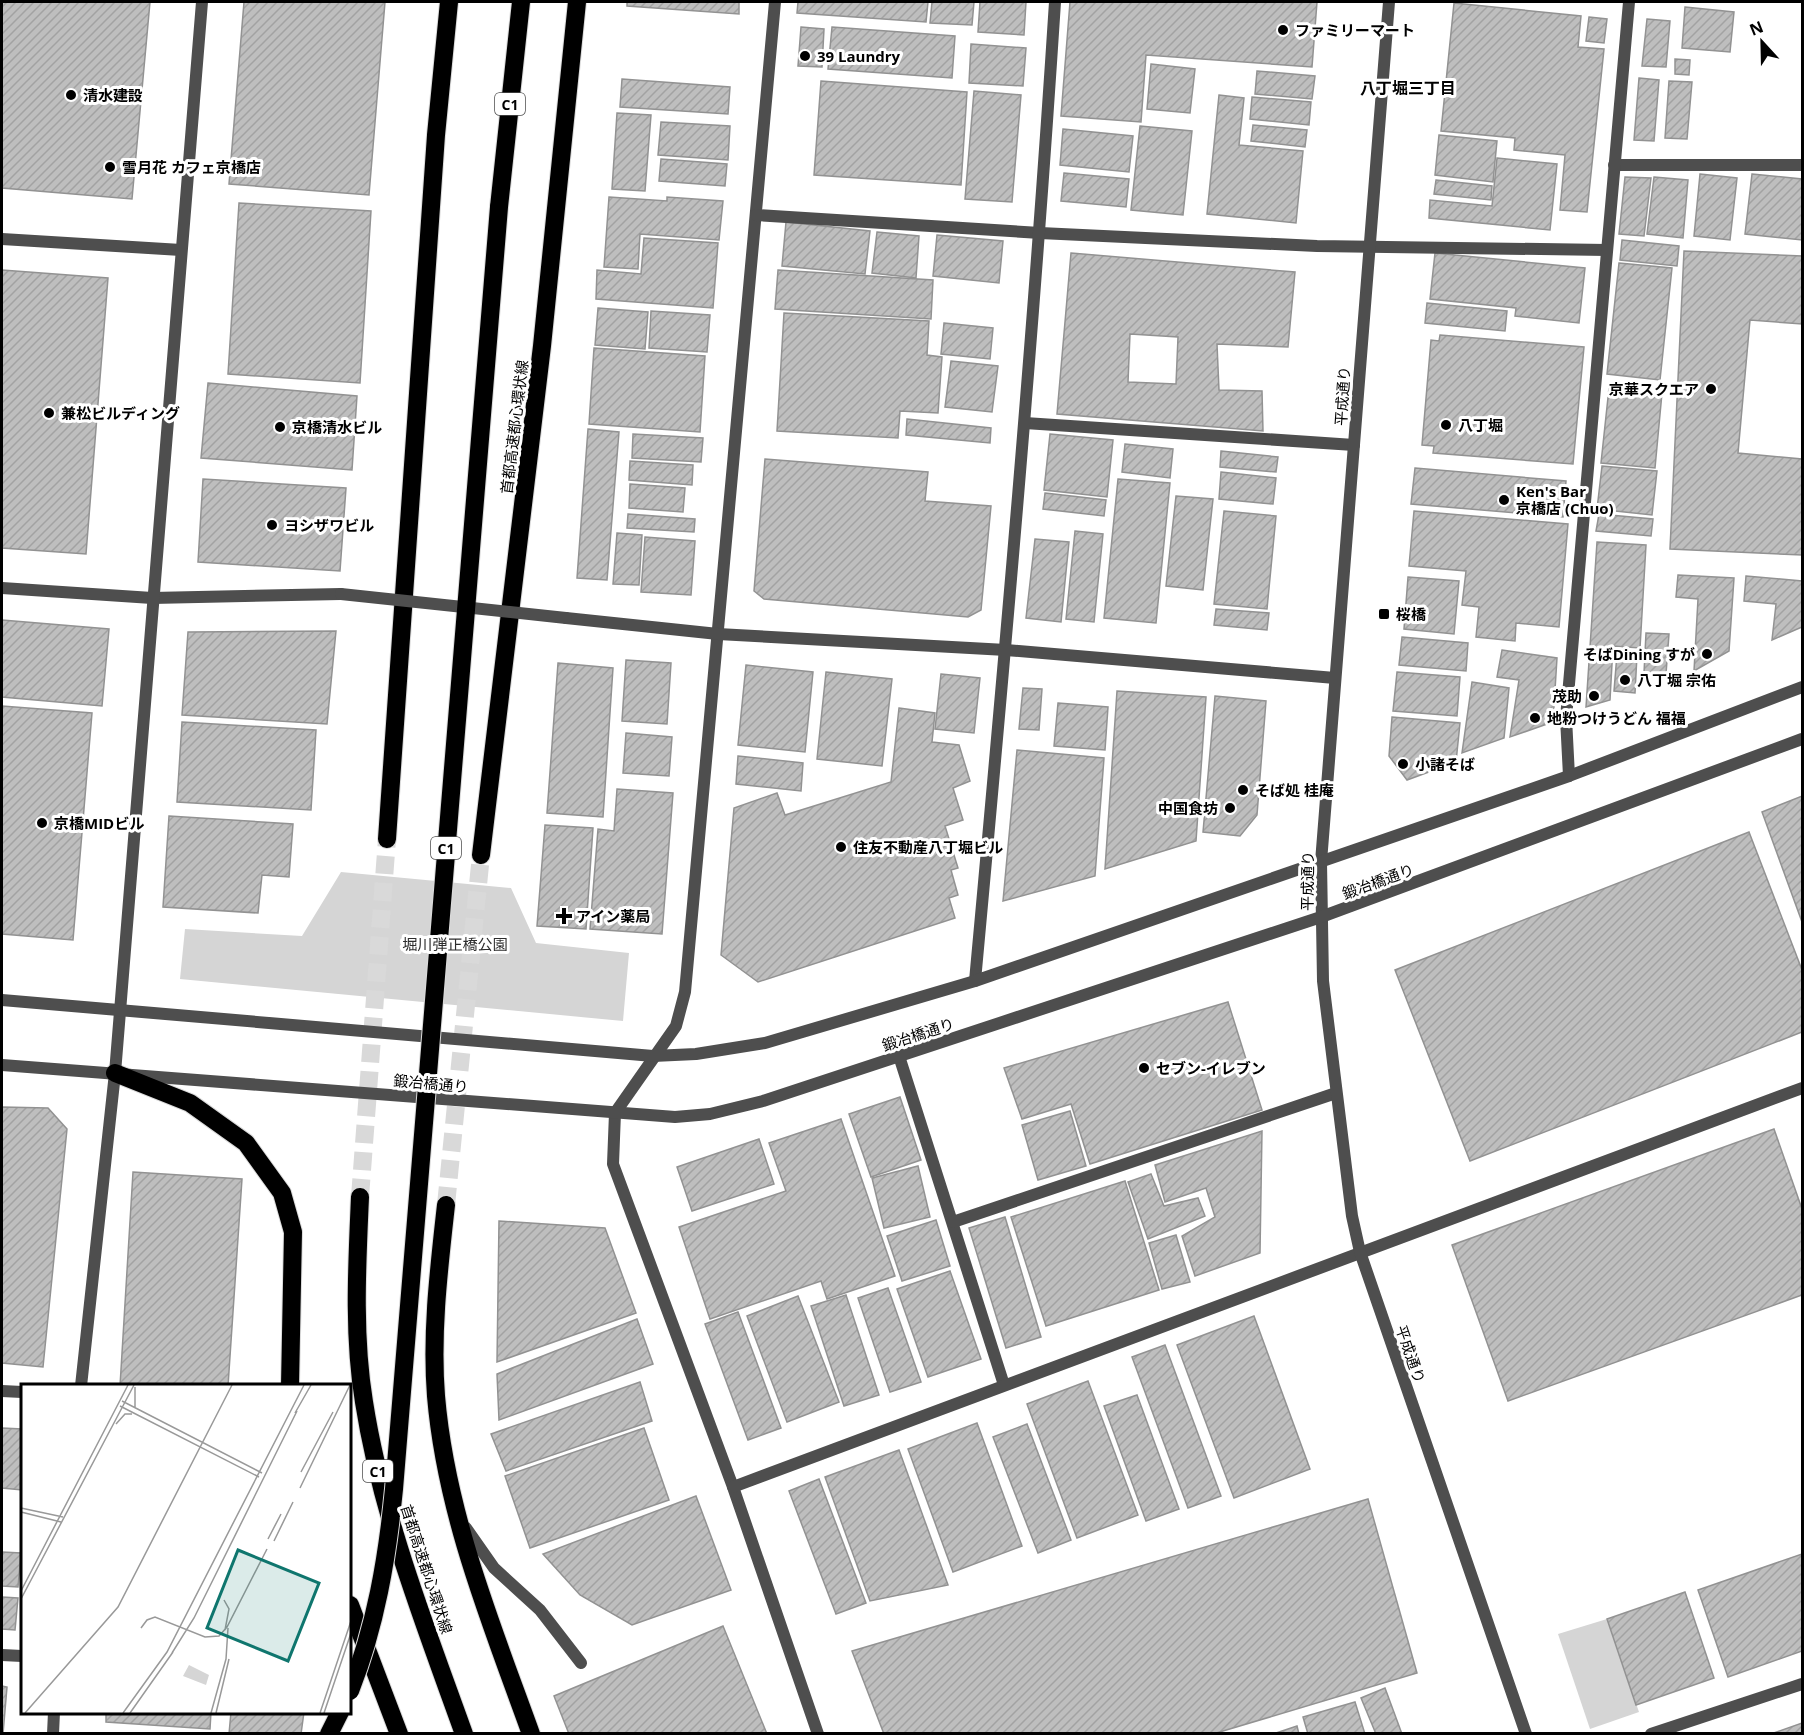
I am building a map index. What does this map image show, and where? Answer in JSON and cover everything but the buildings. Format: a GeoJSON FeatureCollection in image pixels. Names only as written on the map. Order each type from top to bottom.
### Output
{"type":"FeatureCollection","features":[{"type":"Feature","properties":{"kind":"highway"},"geometry":{"type":"LineString","coordinates":[[387,839],[435,147],[449,2]]}},
{"type":"Feature","properties":{"kind":"highway","name":"C1"},"geometry":{"type":"LineString","coordinates":[[351,1688],[363,1658],[377,1605],[387,1555],[394,1489],[499,207],[522,2]]}},
{"type":"Feature","properties":{"kind":"highway","name":"首都高速都心環状線"},"geometry":{"type":"LineString","coordinates":[[481,855],[542,346],[577,2]]}},
{"type":"Feature","properties":{"kind":"highway"},"geometry":{"type":"LineString","coordinates":[[115,1073],[190,1103],[246,1143],[282,1193],[293,1232],[290,1384]]}},
{"type":"Feature","properties":{"kind":"highway","name":"首都高速都心環状線"},"geometry":{"type":"LineString","coordinates":[[360,1197],[357,1312],[364,1402],[397,1543],[464,1734]]}},
{"type":"Feature","properties":{"kind":"highway"},"geometry":{"type":"LineString","coordinates":[[446,1205],[439,1275],[436,1394],[442,1446],[453,1508],[531,1734]]}},
{"type":"Feature","properties":{"kind":"highway"},"geometry":{"type":"LineString","coordinates":[[351,1608],[399,1734]]}},
{"type":"Feature","properties":{"kind":"highway"},"geometry":{"type":"LineString","coordinates":[[329,1734],[339,1714]]}},
{"type":"Feature","properties":{"kind":"street"},"geometry":{"type":"LineString","coordinates":[[81,1384],[115,1073],[202,2]]}},
{"type":"Feature","properties":{"kind":"street"},"geometry":{"type":"LineString","coordinates":[[775,2],[685,992],[676,1026],[615,1113],[614,1164],[733,1487],[818,1734]]}},
{"type":"Feature","properties":{"kind":"street"},"geometry":{"type":"LineString","coordinates":[[975,981],[1025,423],[1055,2]]}},
{"type":"Feature","properties":{"kind":"street","name":"平成通り"},"geometry":{"type":"LineString","coordinates":[[1389,2],[1321,862],[1323,981],[1352,1216],[1360,1252],[1526,1734]]}},
{"type":"Feature","properties":{"kind":"street"},"geometry":{"type":"LineString","coordinates":[[1569,776],[1566,718],[1629,2]]}},
{"type":"Feature","properties":{"kind":"street"},"geometry":{"type":"LineString","coordinates":[[1614,165],[1803,165]]}},
{"type":"Feature","properties":{"kind":"street"},"geometry":{"type":"LineString","coordinates":[[756,215],[1040,233],[1369,248],[1607,250]]}},
{"type":"Feature","properties":{"kind":"street"},"geometry":{"type":"LineString","coordinates":[[2,239],[181,250]]}},
{"type":"Feature","properties":{"kind":"street"},"geometry":{"type":"LineString","coordinates":[[1025,423],[1354,445]]}},
{"type":"Feature","properties":{"kind":"street"},"geometry":{"type":"LineString","coordinates":[[2,588],[152,598],[341,594],[718,634],[1006,650],[1335,678]]}},
{"type":"Feature","properties":{"kind":"street"},"geometry":{"type":"LineString","coordinates":[[2,1000],[653,1056],[696,1054],[765,1043],[975,981],[1569,776],[1803,687]]}},
{"type":"Feature","properties":{"kind":"street","name":"鍛冶橋通り"},"geometry":{"type":"LineString","coordinates":[[2,1065],[615,1113],[675,1117],[710,1114],[763,1101],[1321,917],[1803,739]]}},
{"type":"Feature","properties":{"kind":"street"},"geometry":{"type":"LineString","coordinates":[[899,1056],[1004,1385]]}},
{"type":"Feature","properties":{"kind":"street"},"geometry":{"type":"LineString","coordinates":[[733,1487],[1803,1088]]}},
{"type":"Feature","properties":{"kind":"street"},"geometry":{"type":"LineString","coordinates":[[952,1222],[1336,1093]]}},
{"type":"Feature","properties":{"kind":"street"},"geometry":{"type":"LineString","coordinates":[[2,1391],[21,1392]]}},
{"type":"Feature","properties":{"kind":"street"},"geometry":{"type":"LineString","coordinates":[[453,1508],[494,1568],[540,1610],[581,1663]]}},
{"type":"Feature","properties":{"kind":"street"},"geometry":{"type":"LineString","coordinates":[[2,1655],[21,1656]]}},
{"type":"Feature","properties":{"kind":"street"},"geometry":{"type":"LineString","coordinates":[[1651,1734],[1803,1684]]}},
{"type":"Feature","properties":{"kind":"street"},"geometry":{"type":"LineString","coordinates":[[53,1734],[54,1714]]}},
{"type":"Feature","properties":{"kind":"green space","name":"堀川弾正橋公園"},"geometry":{"type":"Polygon","coordinates":[[[341,872],[511,888],[536,943],[629,953],[623,1021],[180,979],[185,929],[302,936],[341,872]]]}},
{"type":"Feature","properties":{"kind":"green space"},"geometry":{"type":"Polygon","coordinates":[[[1607,1619],[1639,1712],[1590,1729],[1558,1634],[1607,1619]]]}},
{"type":"Feature","properties":{"kind":"tunnel"},"geometry":{"type":"LineString","coordinates":[[360,1197],[387,839]]}},
{"type":"Feature","properties":{"kind":"tunnel"},"geometry":{"type":"LineString","coordinates":[[446,1205],[481,855]]}},
{"type":"Feature","properties":{"kind":"place","name":"ファミリーマート"},"geometry":{"type":"Point","coordinates":[1283,30]}},
{"type":"Feature","properties":{"kind":"place","name":"39 Laundry"},"geometry":{"type":"Point","coordinates":[805,56]}},
{"type":"Feature","properties":{"kind":"place","name":"清水建設"},"geometry":{"type":"Point","coordinates":[71,95]}},
{"type":"Feature","properties":{"kind":"place","name":"雪月花 カフェ京橋店"},"geometry":{"type":"Point","coordinates":[110,167]}},
{"type":"Feature","properties":{"kind":"place","name":"京華スクエア"},"geometry":{"type":"Point","coordinates":[1711,389]}},
{"type":"Feature","properties":{"kind":"place","name":"兼松ビルディング"},"geometry":{"type":"Point","coordinates":[49,413]}},
{"type":"Feature","properties":{"kind":"place","name":"八丁堀"},"geometry":{"type":"Point","coordinates":[1446,425]}},
{"type":"Feature","properties":{"kind":"place","name":"京橋清水ビル"},"geometry":{"type":"Point","coordinates":[280,427]}},
{"type":"Feature","properties":{"kind":"place","name":"Ken's Bar 京橋店 (Chuo)"},"geometry":{"type":"Point","coordinates":[1504,500]}},
{"type":"Feature","properties":{"kind":"place","name":"ヨシザワビル"},"geometry":{"type":"Point","coordinates":[272,525]}},
{"type":"Feature","properties":{"kind":"place","name":"桜橋"},"geometry":{"type":"Point","coordinates":[1384,614]}},
{"type":"Feature","properties":{"kind":"place","name":"そばDining すが"},"geometry":{"type":"Point","coordinates":[1707,654]}},
{"type":"Feature","properties":{"kind":"place","name":"八丁堀 宗佑"},"geometry":{"type":"Point","coordinates":[1625,680]}},
{"type":"Feature","properties":{"kind":"place","name":"茂助"},"geometry":{"type":"Point","coordinates":[1594,696]}},
{"type":"Feature","properties":{"kind":"place","name":"地粉つけうどん 福福"},"geometry":{"type":"Point","coordinates":[1535,718]}},
{"type":"Feature","properties":{"kind":"place","name":"小諸そば"},"geometry":{"type":"Point","coordinates":[1403,764]}},
{"type":"Feature","properties":{"kind":"place","name":"そば処 桂庵"},"geometry":{"type":"Point","coordinates":[1243,790]}},
{"type":"Feature","properties":{"kind":"place","name":"中国食坊"},"geometry":{"type":"Point","coordinates":[1230,808]}},
{"type":"Feature","properties":{"kind":"place","name":"京橋MIDビル"},"geometry":{"type":"Point","coordinates":[42,823]}},
{"type":"Feature","properties":{"kind":"place","name":"住友不動産八丁堀ビル"},"geometry":{"type":"Point","coordinates":[841,847]}},
{"type":"Feature","properties":{"kind":"place","name":"アイン薬局"},"geometry":{"type":"Point","coordinates":[564,916]}},
{"type":"Feature","properties":{"kind":"place","name":"セブン-イレブン"},"geometry":{"type":"Point","coordinates":[1144,1068]}},
{"type":"Feature","properties":{"kind":"district","name":"八丁堀三丁目"},"geometry":{"type":"Point","coordinates":[1408,88]}}]}
